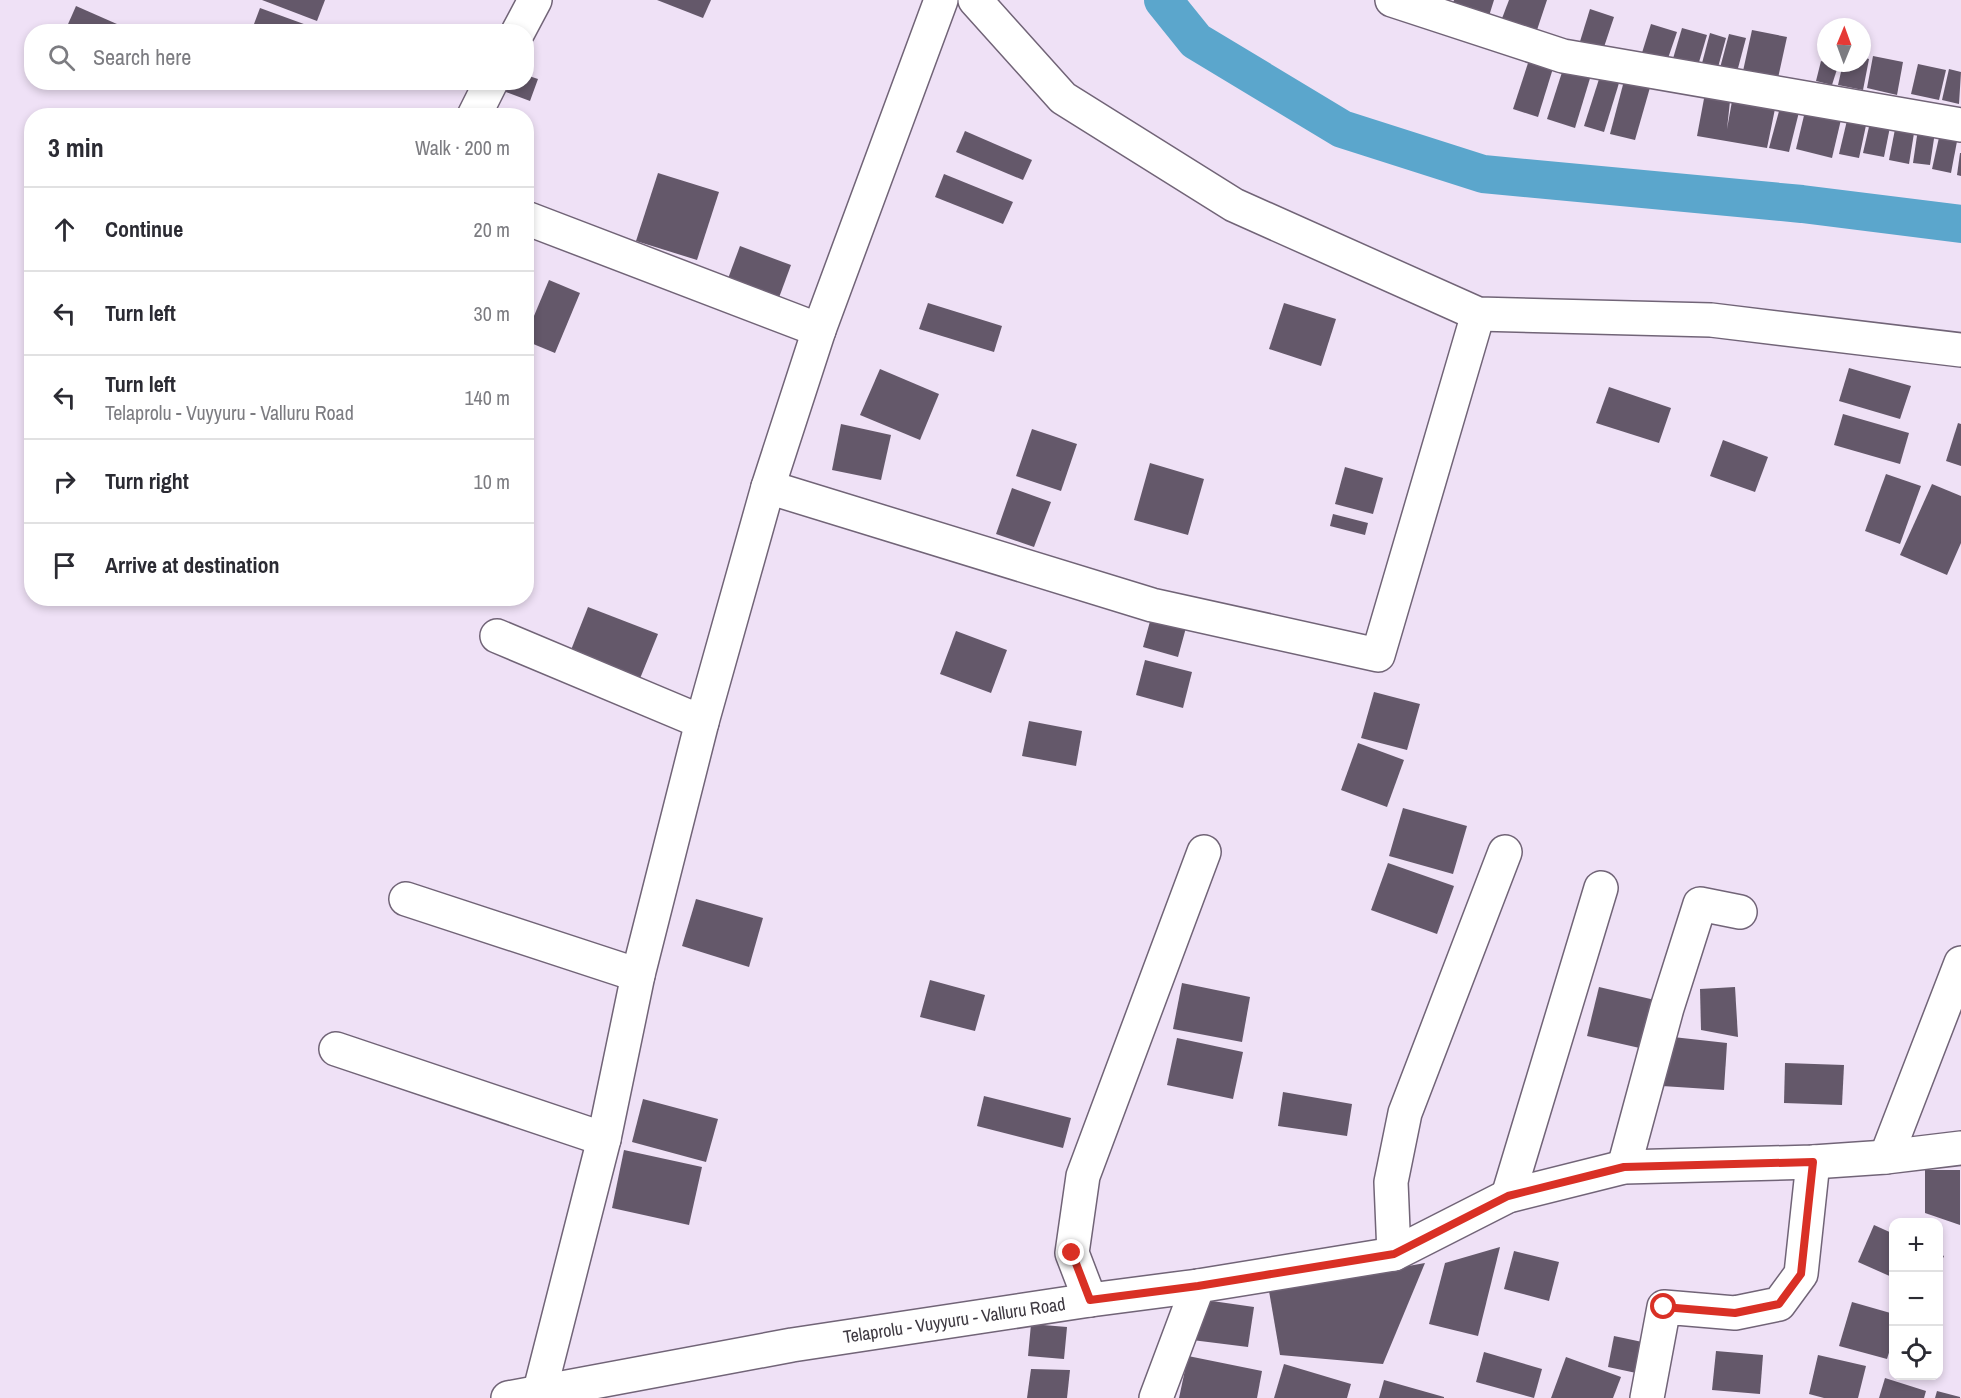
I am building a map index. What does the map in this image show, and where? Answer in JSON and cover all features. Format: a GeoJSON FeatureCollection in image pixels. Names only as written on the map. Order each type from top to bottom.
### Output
{"type":"FeatureCollection","features":[{"type":"Feature","properties":{"kind":"street"},"geometry":{"type":"LineString","coordinates":[[522,24],[535,0]]}},
{"type":"Feature","properties":{"kind":"street"},"geometry":{"type":"LineString","coordinates":[[528,1396],[604,1139],[638,975],[702,722],[768,486],[819,330],[941,0]]}},
{"type":"Feature","properties":{"kind":"street"},"geometry":{"type":"LineString","coordinates":[[975,0],[1063,98],[1234,205],[1478,314],[1711,320],[1961,350]]}},
{"type":"Feature","properties":{"kind":"street"},"geometry":{"type":"LineString","coordinates":[[1392,0],[1563,56],[1961,125]]}},
{"type":"Feature","properties":{"kind":"street"},"geometry":{"type":"LineString","coordinates":[[478,108],[487,90]]}},
{"type":"Feature","properties":{"kind":"street"},"geometry":{"type":"LineString","coordinates":[[534,221],[819,330]]}},
{"type":"Feature","properties":{"kind":"street"},"geometry":{"type":"LineString","coordinates":[[768,486],[1152,605],[1378,655],[1478,314]]}},
{"type":"Feature","properties":{"kind":"street"},"geometry":{"type":"LineString","coordinates":[[497,636],[702,722]]}},
{"type":"Feature","properties":{"kind":"street"},"geometry":{"type":"LineString","coordinates":[[1090,1300],[1072,1253],[1083,1176],[1204,852]]}},
{"type":"Feature","properties":{"kind":"street"},"geometry":{"type":"LineString","coordinates":[[1394,1254],[1391,1182],[1405,1113],[1505,852]]}},
{"type":"Feature","properties":{"kind":"street"},"geometry":{"type":"LineString","coordinates":[[1508,1196],[1601,888]]}},
{"type":"Feature","properties":{"kind":"street"},"geometry":{"type":"LineString","coordinates":[[406,899],[638,975]]}},
{"type":"Feature","properties":{"kind":"street"},"geometry":{"type":"LineString","coordinates":[[1624,1167],[1667,1008],[1700,904],[1740,912]]}},
{"type":"Feature","properties":{"kind":"street"},"geometry":{"type":"LineString","coordinates":[[1886,1157],[1961,963]]}},
{"type":"Feature","properties":{"kind":"street"},"geometry":{"type":"LineString","coordinates":[[336,1049],[604,1139]]}},
{"type":"Feature","properties":{"kind":"street","name":"Telaprolu - Vuyyuru - Valluru Road"},"geometry":{"type":"LineString","coordinates":[[528,1396],[792,1345],[1198,1286],[1394,1254],[1508,1196],[1624,1167],[1813,1162],[1886,1157],[1961,1148]]}},
{"type":"Feature","properties":{"kind":"street"},"geometry":{"type":"LineString","coordinates":[[1647,1398],[1664,1307],[1735,1313],[1779,1304],[1801,1274],[1813,1162]]}},
{"type":"Feature","properties":{"kind":"street"},"geometry":{"type":"LineString","coordinates":[[1156,1398],[1198,1286]]}},
{"type":"Feature","properties":{"kind":"building"},"geometry":{"type":"Polygon","coordinates":[[[262,0],[325,0],[317,21],[262,0]]]}},
{"type":"Feature","properties":{"kind":"building"},"geometry":{"type":"Polygon","coordinates":[[[657,0],[711,0],[703,18],[657,0]]]}},
{"type":"Feature","properties":{"kind":"building"},"geometry":{"type":"Polygon","coordinates":[[[1454,0],[1494,0],[1489,16],[1452,5],[1454,0]]]}},
{"type":"Feature","properties":{"kind":"building"},"geometry":{"type":"Polygon","coordinates":[[[1509,0],[1547,0],[1536,33],[1501,21],[1509,0]]]}},
{"type":"Feature","properties":{"kind":"building"},"geometry":{"type":"Polygon","coordinates":[[[76,6],[117,24],[68,24],[76,6]]]}},
{"type":"Feature","properties":{"kind":"building"},"geometry":{"type":"Polygon","coordinates":[[[260,8],[304,24],[254,24],[260,8]]]}},
{"type":"Feature","properties":{"kind":"building"},"geometry":{"type":"Polygon","coordinates":[[[1590,9],[1614,17],[1601,56],[1578,48],[1590,9]]]}},
{"type":"Feature","properties":{"kind":"building"},"geometry":{"type":"Polygon","coordinates":[[[1651,24],[1677,32],[1666,64],[1641,56],[1651,24]]]}},
{"type":"Feature","properties":{"kind":"building"},"geometry":{"type":"Polygon","coordinates":[[[1682,28],[1707,35],[1697,69],[1672,62],[1682,28]]]}},
{"type":"Feature","properties":{"kind":"building"},"geometry":{"type":"Polygon","coordinates":[[[1752,30],[1787,37],[1778,78],[1743,71],[1752,30]]]}},
{"type":"Feature","properties":{"kind":"building"},"geometry":{"type":"Polygon","coordinates":[[[1710,33],[1726,38],[1717,71],[1701,67],[1710,33]]]}},
{"type":"Feature","properties":{"kind":"building"},"geometry":{"type":"Polygon","coordinates":[[[1729,34],[1746,38],[1737,72],[1720,68],[1729,34]]]}},
{"type":"Feature","properties":{"kind":"building"},"geometry":{"type":"Polygon","coordinates":[[[1873,56],[1903,62],[1897,95],[1867,88],[1873,56]]]}},
{"type":"Feature","properties":{"kind":"building"},"geometry":{"type":"Polygon","coordinates":[[[1530,57],[1554,65],[1538,117],[1513,109],[1530,57]]]}},
{"type":"Feature","properties":{"kind":"building"},"geometry":{"type":"Polygon","coordinates":[[[1918,64],[1946,70],[1939,100],[1911,94],[1918,64]]]}},
{"type":"Feature","properties":{"kind":"building"},"geometry":{"type":"Polygon","coordinates":[[[1564,66],[1591,75],[1575,128],[1547,119],[1564,66]]]}},
{"type":"Feature","properties":{"kind":"building"},"geometry":{"type":"Polygon","coordinates":[[[1949,69],[1961,72],[1959,104],[1942,100],[1949,69]]]}},
{"type":"Feature","properties":{"kind":"building"},"geometry":{"type":"Polygon","coordinates":[[[1818,72],[1836,72],[1832,85],[1816,81],[1818,72]]]}},
{"type":"Feature","properties":{"kind":"building"},"geometry":{"type":"Polygon","coordinates":[[[1841,72],[1866,72],[1863,90],[1838,85],[1841,72]]]}},
{"type":"Feature","properties":{"kind":"building"},"geometry":{"type":"Polygon","coordinates":[[[1600,76],[1619,83],[1604,132],[1584,126],[1600,76]]]}},
{"type":"Feature","properties":{"kind":"building"},"geometry":{"type":"Polygon","coordinates":[[[1625,77],[1651,84],[1635,140],[1610,134],[1625,77]]]}},
{"type":"Feature","properties":{"kind":"building"},"geometry":{"type":"Polygon","coordinates":[[[534,78],[538,79],[534,90],[534,78]]]}},
{"type":"Feature","properties":{"kind":"building"},"geometry":{"type":"Polygon","coordinates":[[[1706,88],[1731,92],[1727,129],[1734,90],[1777,99],[1767,148],[1697,136],[1706,88]]]}},
{"type":"Feature","properties":{"kind":"building"},"geometry":{"type":"Polygon","coordinates":[[[503,90],[534,90],[530,101],[503,90]]]}},
{"type":"Feature","properties":{"kind":"building"},"geometry":{"type":"Polygon","coordinates":[[[1782,100],[1801,104],[1789,152],[1769,148],[1782,100]]]}},
{"type":"Feature","properties":{"kind":"building"},"geometry":{"type":"Polygon","coordinates":[[[1807,103],[1843,111],[1832,158],[1796,149],[1807,103]]]}},
{"type":"Feature","properties":{"kind":"building"},"geometry":{"type":"Polygon","coordinates":[[[1849,112],[1868,116],[1859,158],[1839,154],[1849,112]]]}},
{"type":"Feature","properties":{"kind":"building"},"geometry":{"type":"Polygon","coordinates":[[[1871,118],[1891,122],[1884,157],[1863,153],[1871,118]]]}},
{"type":"Feature","properties":{"kind":"building"},"geometry":{"type":"Polygon","coordinates":[[[1896,124],[1915,127],[1909,164],[1889,160],[1896,124]]]}},
{"type":"Feature","properties":{"kind":"building"},"geometry":{"type":"Polygon","coordinates":[[[1918,129],[1935,132],[1930,165],[1913,163],[1918,129]]]}},
{"type":"Feature","properties":{"kind":"building"},"geometry":{"type":"Polygon","coordinates":[[[965,131],[1032,160],[1023,180],[956,152],[965,131]]]}},
{"type":"Feature","properties":{"kind":"building"},"geometry":{"type":"Polygon","coordinates":[[[1940,133],[1958,136],[1951,173],[1932,169],[1940,133]]]}},
{"type":"Feature","properties":{"kind":"building"},"geometry":{"type":"Polygon","coordinates":[[[1961,153],[1961,176],[1957,175],[1961,153]]]}},
{"type":"Feature","properties":{"kind":"building"},"geometry":{"type":"Polygon","coordinates":[[[658,173],[719,192],[697,260],[636,241],[658,173]]]}},
{"type":"Feature","properties":{"kind":"building"},"geometry":{"type":"Polygon","coordinates":[[[944,174],[1013,202],[1003,224],[935,197],[944,174]]]}},
{"type":"Feature","properties":{"kind":"building"},"geometry":{"type":"Polygon","coordinates":[[[740,246],[791,265],[777,303],[726,284],[740,246]]]}},
{"type":"Feature","properties":{"kind":"building"},"geometry":{"type":"Polygon","coordinates":[[[549,280],[580,293],[555,353],[534,344],[534,316],[549,280]]]}},
{"type":"Feature","properties":{"kind":"building"},"geometry":{"type":"Polygon","coordinates":[[[928,303],[1002,326],[994,352],[919,329],[928,303]]]}},
{"type":"Feature","properties":{"kind":"building"},"geometry":{"type":"Polygon","coordinates":[[[1284,303],[1336,319],[1321,366],[1269,349],[1284,303]]]}},
{"type":"Feature","properties":{"kind":"building"},"geometry":{"type":"Polygon","coordinates":[[[1849,368],[1911,386],[1900,419],[1839,401],[1849,368]]]}},
{"type":"Feature","properties":{"kind":"building"},"geometry":{"type":"Polygon","coordinates":[[[880,369],[939,394],[920,440],[860,415],[880,369]]]}},
{"type":"Feature","properties":{"kind":"building"},"geometry":{"type":"Polygon","coordinates":[[[1609,387],[1671,408],[1659,443],[1596,423],[1609,387]]]}},
{"type":"Feature","properties":{"kind":"building"},"geometry":{"type":"Polygon","coordinates":[[[1843,414],[1909,433],[1900,464],[1834,445],[1843,414]]]}},
{"type":"Feature","properties":{"kind":"building"},"geometry":{"type":"Polygon","coordinates":[[[1958,423],[1961,424],[1961,466],[1946,461],[1958,423]]]}},
{"type":"Feature","properties":{"kind":"building"},"geometry":{"type":"Polygon","coordinates":[[[841,424],[891,435],[881,480],[832,470],[841,424]]]}},
{"type":"Feature","properties":{"kind":"building"},"geometry":{"type":"Polygon","coordinates":[[[1032,429],[1077,444],[1061,491],[1016,476],[1032,429]]]}},
{"type":"Feature","properties":{"kind":"building"},"geometry":{"type":"Polygon","coordinates":[[[1723,440],[1768,457],[1755,492],[1710,476],[1723,440]]]}},
{"type":"Feature","properties":{"kind":"building"},"geometry":{"type":"Polygon","coordinates":[[[1150,463],[1204,479],[1188,535],[1134,520],[1150,463]]]}},
{"type":"Feature","properties":{"kind":"building"},"geometry":{"type":"Polygon","coordinates":[[[1345,467],[1383,478],[1373,514],[1335,504],[1345,467]]]}},
{"type":"Feature","properties":{"kind":"building"},"geometry":{"type":"Polygon","coordinates":[[[1886,474],[1921,486],[1900,544],[1865,531],[1886,474]]]}},
{"type":"Feature","properties":{"kind":"building"},"geometry":{"type":"Polygon","coordinates":[[[1932,484],[1961,496],[1961,543],[1947,575],[1900,555],[1932,484]]]}},
{"type":"Feature","properties":{"kind":"building"},"geometry":{"type":"Polygon","coordinates":[[[1012,488],[1051,502],[1034,547],[996,534],[1012,488]]]}},
{"type":"Feature","properties":{"kind":"building"},"geometry":{"type":"Polygon","coordinates":[[[1333,514],[1368,523],[1365,535],[1330,526],[1333,514]]]}},
{"type":"Feature","properties":{"kind":"building"},"geometry":{"type":"Polygon","coordinates":[[[588,607],[658,634],[639,681],[569,655],[588,607]]]}},
{"type":"Feature","properties":{"kind":"building"},"geometry":{"type":"Polygon","coordinates":[[[1152,614],[1187,624],[1178,657],[1143,647],[1152,614]]]}},
{"type":"Feature","properties":{"kind":"building"},"geometry":{"type":"Polygon","coordinates":[[[956,631],[1007,650],[991,693],[940,674],[956,631]]]}},
{"type":"Feature","properties":{"kind":"building"},"geometry":{"type":"Polygon","coordinates":[[[1145,660],[1192,672],[1183,708],[1136,695],[1145,660]]]}},
{"type":"Feature","properties":{"kind":"building"},"geometry":{"type":"Polygon","coordinates":[[[1374,692],[1420,704],[1407,750],[1361,738],[1374,692]]]}},
{"type":"Feature","properties":{"kind":"building"},"geometry":{"type":"Polygon","coordinates":[[[1029,721],[1082,731],[1076,766],[1022,756],[1029,721]]]}},
{"type":"Feature","properties":{"kind":"building"},"geometry":{"type":"Polygon","coordinates":[[[1358,743],[1404,760],[1387,807],[1341,790],[1358,743]]]}},
{"type":"Feature","properties":{"kind":"building"},"geometry":{"type":"Polygon","coordinates":[[[1403,808],[1467,826],[1453,874],[1389,856],[1403,808]]]}},
{"type":"Feature","properties":{"kind":"building"},"geometry":{"type":"Polygon","coordinates":[[[1388,863],[1454,886],[1437,934],[1371,910],[1388,863]]]}},
{"type":"Feature","properties":{"kind":"building"},"geometry":{"type":"Polygon","coordinates":[[[696,899],[763,918],[749,967],[682,946],[696,899]]]}},
{"type":"Feature","properties":{"kind":"building"},"geometry":{"type":"Polygon","coordinates":[[[930,980],[985,995],[975,1031],[920,1017],[930,980]]]}},
{"type":"Feature","properties":{"kind":"building"},"geometry":{"type":"Polygon","coordinates":[[[1182,983],[1250,997],[1242,1042],[1173,1029],[1182,983]]]}},
{"type":"Feature","properties":{"kind":"building"},"geometry":{"type":"Polygon","coordinates":[[[1599,987],[1655,1000],[1644,1049],[1587,1036],[1599,987]]]}},
{"type":"Feature","properties":{"kind":"building"},"geometry":{"type":"Polygon","coordinates":[[[1735,987],[1738,1037],[1701,1030],[1700,989],[1735,987]]]}},
{"type":"Feature","properties":{"kind":"building"},"geometry":{"type":"Polygon","coordinates":[[[1673,1037],[1727,1043],[1724,1090],[1662,1086],[1673,1037]]]}},
{"type":"Feature","properties":{"kind":"building"},"geometry":{"type":"Polygon","coordinates":[[[1177,1038],[1243,1052],[1233,1099],[1167,1085],[1177,1038]]]}},
{"type":"Feature","properties":{"kind":"building"},"geometry":{"type":"Polygon","coordinates":[[[1785,1063],[1844,1065],[1842,1105],[1784,1103],[1785,1063]]]}},
{"type":"Feature","properties":{"kind":"building"},"geometry":{"type":"Polygon","coordinates":[[[1283,1092],[1352,1104],[1347,1136],[1278,1126],[1283,1092]]]}},
{"type":"Feature","properties":{"kind":"building"},"geometry":{"type":"Polygon","coordinates":[[[984,1096],[1071,1118],[1063,1148],[977,1126],[984,1096]]]}},
{"type":"Feature","properties":{"kind":"building"},"geometry":{"type":"Polygon","coordinates":[[[643,1099],[718,1119],[706,1162],[632,1142],[643,1099]]]}},
{"type":"Feature","properties":{"kind":"building"},"geometry":{"type":"Polygon","coordinates":[[[624,1150],[702,1167],[689,1225],[612,1208],[624,1150]]]}},
{"type":"Feature","properties":{"kind":"building"},"geometry":{"type":"Polygon","coordinates":[[[1925,1170],[1960,1170],[1960,1225],[1925,1213],[1925,1170]]]}},
{"type":"Feature","properties":{"kind":"building"},"geometry":{"type":"Polygon","coordinates":[[[1874,1225],[1889,1232],[1889,1276],[1858,1262],[1874,1225]]]}},
{"type":"Feature","properties":{"kind":"building"},"geometry":{"type":"Polygon","coordinates":[[[1500,1247],[1478,1336],[1429,1324],[1445,1263],[1500,1247]]]}},
{"type":"Feature","properties":{"kind":"building"},"geometry":{"type":"Polygon","coordinates":[[[1514,1251],[1559,1262],[1549,1301],[1504,1289],[1514,1251]]]}},
{"type":"Feature","properties":{"kind":"building"},"geometry":{"type":"Polygon","coordinates":[[[1425,1263],[1383,1364],[1280,1355],[1269,1291],[1425,1263]]]}},
{"type":"Feature","properties":{"kind":"building"},"geometry":{"type":"Polygon","coordinates":[[[1198,1299],[1254,1307],[1248,1347],[1192,1340],[1198,1299]]]}},
{"type":"Feature","properties":{"kind":"building"},"geometry":{"type":"Polygon","coordinates":[[[1852,1302],[1889,1313],[1887,1359],[1839,1346],[1852,1302]]]}},
{"type":"Feature","properties":{"kind":"building"},"geometry":{"type":"Polygon","coordinates":[[[1031,1324],[1067,1327],[1064,1359],[1028,1356],[1031,1324]]]}},
{"type":"Feature","properties":{"kind":"building"},"geometry":{"type":"Polygon","coordinates":[[[1614,1336],[1647,1343],[1641,1374],[1608,1367],[1614,1336]]]}},
{"type":"Feature","properties":{"kind":"building"},"geometry":{"type":"Polygon","coordinates":[[[1716,1351],[1763,1355],[1760,1394],[1712,1390],[1716,1351]]]}},
{"type":"Feature","properties":{"kind":"building"},"geometry":{"type":"Polygon","coordinates":[[[1484,1352],[1542,1369],[1534,1398],[1476,1382],[1484,1352]]]}},
{"type":"Feature","properties":{"kind":"building"},"geometry":{"type":"Polygon","coordinates":[[[1818,1355],[1866,1366],[1858,1398],[1824,1398],[1809,1394],[1818,1355]]]}},
{"type":"Feature","properties":{"kind":"building"},"geometry":{"type":"Polygon","coordinates":[[[1188,1356],[1262,1371],[1257,1398],[1179,1398],[1188,1356]]]}},
{"type":"Feature","properties":{"kind":"building"},"geometry":{"type":"Polygon","coordinates":[[[1566,1357],[1621,1377],[1613,1398],[1551,1398],[1566,1357]]]}},
{"type":"Feature","properties":{"kind":"building"},"geometry":{"type":"Polygon","coordinates":[[[1284,1364],[1351,1384],[1347,1398],[1274,1398],[1284,1364]]]}},
{"type":"Feature","properties":{"kind":"building"},"geometry":{"type":"Polygon","coordinates":[[[1031,1369],[1070,1370],[1067,1398],[1027,1398],[1031,1369]]]}},
{"type":"Feature","properties":{"kind":"building"},"geometry":{"type":"Polygon","coordinates":[[[1885,1378],[1926,1391],[1924,1398],[1879,1398],[1885,1378]]]}},
{"type":"Feature","properties":{"kind":"building"},"geometry":{"type":"Polygon","coordinates":[[[1384,1380],[1444,1397],[1444,1398],[1379,1398],[1384,1380]]]}},
{"type":"Feature","properties":{"kind":"building"},"geometry":{"type":"Polygon","coordinates":[[[1937,1391],[1960,1397],[1960,1398],[1935,1398],[1937,1391]]]}},
{"type":"Feature","properties":{"kind":"waterway"},"geometry":{"type":"LineString","coordinates":[[1163,0],[1196,41],[1342,129],[1483,174],[1802,204],[1961,224]]}},
{"type":"Feature","properties":{"kind":"route"},"geometry":{"type":"LineString","coordinates":[[1072,1253],[1090,1300],[1198,1286],[1394,1254],[1508,1196],[1624,1167],[1813,1162],[1801,1274],[1779,1304],[1735,1313],[1664,1307]]}}]}
